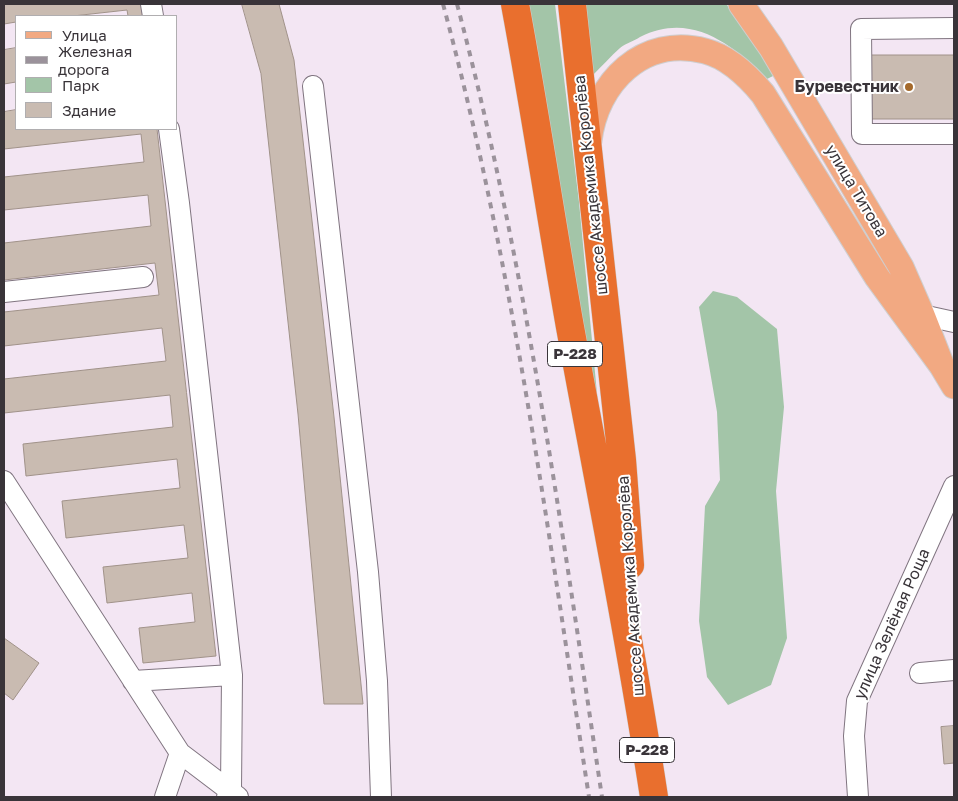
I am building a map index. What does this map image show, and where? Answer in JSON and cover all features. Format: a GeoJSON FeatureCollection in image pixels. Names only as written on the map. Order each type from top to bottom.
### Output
{"type":"FeatureCollection","features":[{"type":"Feature","properties":{"kind":"highway","name":"шоссе Академика Королёва"},"geometry":{"type":"LineString","coordinates":[[515,4],[535,113],[554,236],[640,704]]}},
{"type":"Feature","properties":{"kind":"highway","name":"шоссе Академика Королёва"},"geometry":{"type":"LineString","coordinates":[[572,4],[622,460],[640,704]]}},
{"type":"Feature","properties":{"kind":"highway","name":"Р-228"},"geometry":{"type":"LineString","coordinates":[[640,704],[654,797]]}},
{"type":"Feature","properties":{"kind":"main road","name":"улица Титова"},"geometry":{"type":"LineString","coordinates":[[741,4],[771,47],[901,267],[948,376]]}},
{"type":"Feature","properties":{"kind":"main road"},"geometry":{"type":"LineString","coordinates":[[588,156],[590,131],[603,93],[618,75],[633,62],[650,53],[685,49],[706,51],[729,63],[748,76],[763,94],[877,277],[948,376]]}},
{"type":"Feature","properties":{"kind":"street"},"geometry":{"type":"LineString","coordinates":[[954,28],[861,29],[862,134],[954,134]]}},
{"type":"Feature","properties":{"kind":"street"},"geometry":{"type":"LineString","coordinates":[[313,86],[368,572],[377,682],[381,797]]}},
{"type":"Feature","properties":{"kind":"street"},"geometry":{"type":"LineString","coordinates":[[169,130],[232,675],[232,795]]}},
{"type":"Feature","properties":{"kind":"street"},"geometry":{"type":"LineString","coordinates":[[4,292],[143,277]]}},
{"type":"Feature","properties":{"kind":"street"},"geometry":{"type":"LineString","coordinates":[[922,314],[954,322]]}},
{"type":"Feature","properties":{"kind":"street"},"geometry":{"type":"LineString","coordinates":[[4,481],[180,753],[232,795]]}},
{"type":"Feature","properties":{"kind":"street","name":"улица Зелёная Роща"},"geometry":{"type":"LineString","coordinates":[[858,797],[854,736],[857,701],[954,486]]}},
{"type":"Feature","properties":{"kind":"street"},"geometry":{"type":"LineString","coordinates":[[920,673],[954,670]]}},
{"type":"Feature","properties":{"kind":"street"},"geometry":{"type":"LineString","coordinates":[[133,680],[232,675]]}},
{"type":"Feature","properties":{"kind":"street"},"geometry":{"type":"LineString","coordinates":[[165,797],[180,753]]}},
{"type":"Feature","properties":{"kind":"green space"},"geometry":{"type":"Polygon","coordinates":[[[526,4],[555,4],[579,202],[602,447],[526,4]]]}},
{"type":"Feature","properties":{"kind":"green space"},"geometry":{"type":"Polygon","coordinates":[[[585,4],[726,4],[739,19],[775,75],[767,79],[740,54],[710,35],[676,28],[659,30],[625,45],[593,75],[585,4]]]}},
{"type":"Feature","properties":{"kind":"green space"},"geometry":{"type":"Polygon","coordinates":[[[713,291],[737,297],[777,329],[784,407],[776,491],[787,638],[771,685],[728,705],[707,677],[699,621],[705,506],[720,480],[717,412],[699,307],[713,291]]]}},
{"type":"Feature","properties":{"kind":"building"},"geometry":{"type":"Polygon","coordinates":[[[4,4],[144,4],[145,15],[128,15],[127,10],[82,15],[15,15],[15,22],[4,24],[4,4]]]}},
{"type":"Feature","properties":{"kind":"building"},"geometry":{"type":"Polygon","coordinates":[[[242,4],[279,4],[294,60],[334,417],[363,704],[324,704],[298,414],[261,74],[242,4]]]}},
{"type":"Feature","properties":{"kind":"building"},"geometry":{"type":"Polygon","coordinates":[[[15,48],[15,82],[4,84],[4,50],[15,48]]]}},
{"type":"Feature","properties":{"kind":"building","name":"Буревестник"},"geometry":{"type":"Polygon","coordinates":[[[864,55],[954,55],[954,119],[864,119],[864,55]]]}},
{"type":"Feature","properties":{"kind":"building"},"geometry":{"type":"Polygon","coordinates":[[[15,110],[15,130],[157,130],[216,656],[143,663],[139,628],[195,622],[192,593],[107,603],[103,567],[188,558],[184,525],[66,538],[62,501],[180,488],[177,459],[26,476],[23,444],[173,427],[170,395],[4,413],[4,379],[166,361],[162,328],[4,346],[4,312],[159,295],[155,263],[4,280],[4,243],[151,226],[148,195],[4,210],[4,177],[144,162],[141,134],[4,149],[4,112],[15,110]]]}},
{"type":"Feature","properties":{"kind":"building"},"geometry":{"type":"Polygon","coordinates":[[[4,638],[39,663],[13,700],[4,693],[4,638]]]}},
{"type":"Feature","properties":{"kind":"building"},"geometry":{"type":"Polygon","coordinates":[[[954,726],[954,763],[944,764],[941,727],[954,726]]]}},
{"type":"Feature","properties":{"kind":"railway"},"geometry":{"type":"LineString","coordinates":[[443,4],[490,200],[509,299],[543,498],[589,797]]}},
{"type":"Feature","properties":{"kind":"railway"},"geometry":{"type":"LineString","coordinates":[[457,4],[503,200],[523,299],[557,498],[602,797]]}},
{"type":"Feature","properties":{"kind":"place","name":"Буревестник"},"geometry":{"type":"Point","coordinates":[909,87]}}]}
